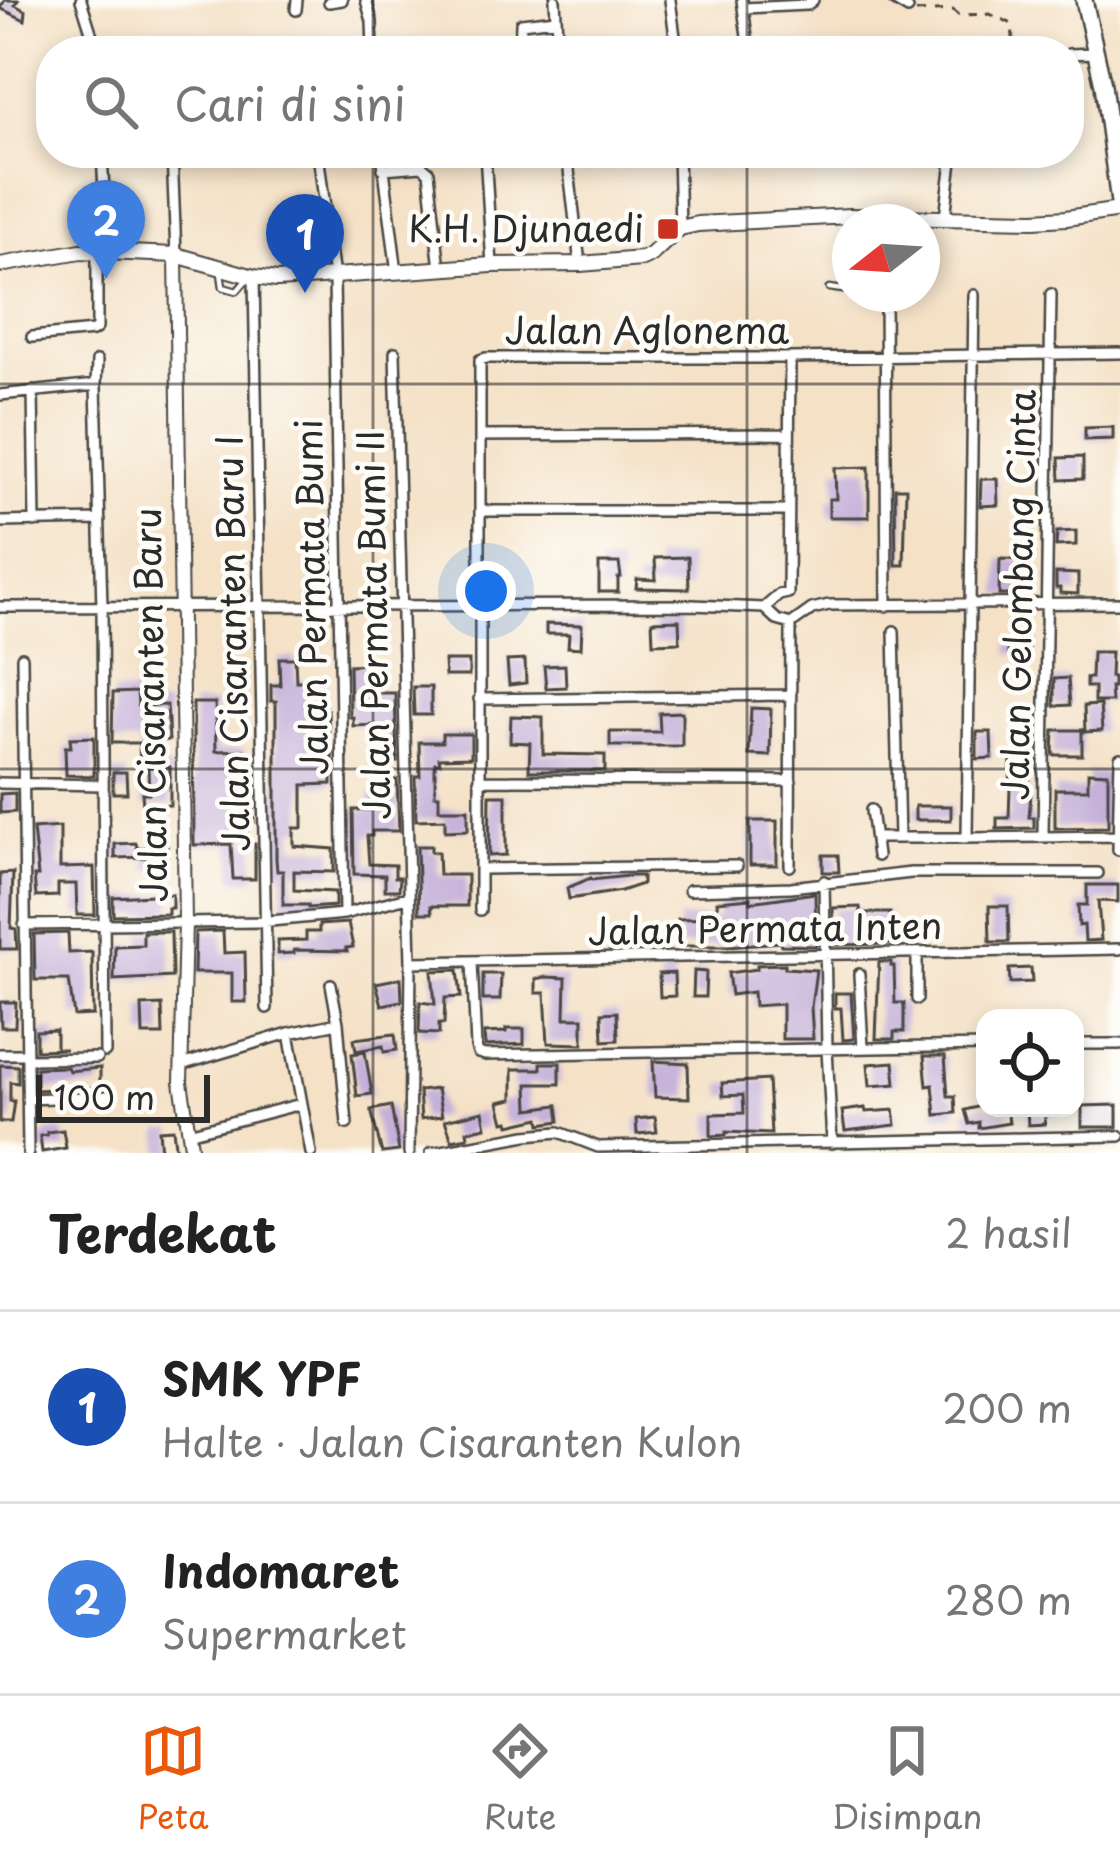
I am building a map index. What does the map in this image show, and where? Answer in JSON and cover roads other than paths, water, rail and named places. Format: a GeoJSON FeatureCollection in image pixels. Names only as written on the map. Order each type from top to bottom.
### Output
{"type":"FeatureCollection","features":[{"type":"Feature","properties":{"kind":"main road"},"geometry":{"type":"LineString","coordinates":[[940,217],[1034,220],[1120,210],[1103,85],[1084,0]]}},
{"type":"Feature","properties":{"kind":"main road"},"geometry":{"type":"LineString","coordinates":[[0,265],[102,251],[176,255],[277,280],[334,278],[643,259],[680,228],[832,220]]}},
{"type":"Feature","properties":{"kind":"street"},"geometry":{"type":"LineString","coordinates":[[81,0],[92,36]]}},
{"type":"Feature","properties":{"kind":"street"},"geometry":{"type":"LineString","coordinates":[[329,2],[342,0]]}},
{"type":"Feature","properties":{"kind":"street"},"geometry":{"type":"LineString","coordinates":[[366,0],[372,36]]}},
{"type":"Feature","properties":{"kind":"street"},"geometry":{"type":"LineString","coordinates":[[555,0],[558,36]]}},
{"type":"Feature","properties":{"kind":"street"},"geometry":{"type":"LineString","coordinates":[[670,0],[675,36]]}},
{"type":"Feature","properties":{"kind":"street"},"geometry":{"type":"LineString","coordinates":[[746,36],[743,4],[806,5],[813,0]]}},
{"type":"Feature","properties":{"kind":"street"},"geometry":{"type":"LineString","coordinates":[[893,0],[911,10]]}},
{"type":"Feature","properties":{"kind":"street"},"geometry":{"type":"LineString","coordinates":[[521,36],[521,23],[556,19]]}},
{"type":"Feature","properties":{"kind":"street"},"geometry":{"type":"LineString","coordinates":[[1084,54],[1096,53]]}},
{"type":"Feature","properties":{"kind":"street"},"geometry":{"type":"LineString","coordinates":[[32,337],[97,328],[102,168]]}},
{"type":"Feature","properties":{"kind":"street"},"geometry":{"type":"LineString","coordinates":[[173,168],[176,255]]}},
{"type":"Feature","properties":{"kind":"street","name":"Jalan Permata Bumi"},"geometry":{"type":"LineString","coordinates":[[320,168],[334,278],[344,914]]}},
{"type":"Feature","properties":{"kind":"street"},"geometry":{"type":"LineString","coordinates":[[396,168],[383,169],[397,273]]}},
{"type":"Feature","properties":{"kind":"street"},"geometry":{"type":"LineString","coordinates":[[424,168],[429,172],[440,269]]}},
{"type":"Feature","properties":{"kind":"street"},"geometry":{"type":"LineString","coordinates":[[485,168],[491,266]]}},
{"type":"Feature","properties":{"kind":"street"},"geometry":{"type":"LineString","coordinates":[[569,168],[580,264]]}},
{"type":"Feature","properties":{"kind":"street"},"geometry":{"type":"LineString","coordinates":[[678,168],[680,228]]}},
{"type":"Feature","properties":{"kind":"street"},"geometry":{"type":"LineString","coordinates":[[945,217],[951,168]]}},
{"type":"Feature","properties":{"kind":"street","name":"Jalan Cisaranten Baru"},"geometry":{"type":"LineString","coordinates":[[176,255],[184,923],[181,1065],[192,1153]]}},
{"type":"Feature","properties":{"kind":"street","name":"Jalan Cisaranten Baru I"},"geometry":{"type":"LineString","coordinates":[[252,276],[267,1008]]}},
{"type":"Feature","properties":{"kind":"street","name":"Jalan Gelombang Cinta"},"geometry":{"type":"LineString","coordinates":[[1043,837],[1051,294]]}},
{"type":"Feature","properties":{"kind":"street"},"geometry":{"type":"LineString","coordinates":[[967,838],[974,295]]}},
{"type":"Feature","properties":{"kind":"street"},"geometry":{"type":"LineString","coordinates":[[885,312],[887,606]]}},
{"type":"Feature","properties":{"kind":"street","name":"Jalan Permata Bumi II"},"geometry":{"type":"LineString","coordinates":[[394,352],[411,962],[409,1153]]}},
{"type":"Feature","properties":{"kind":"street","name":"Jalan Aglonema"},"geometry":{"type":"LineString","coordinates":[[480,436],[480,360],[485,358],[1120,353]]}},
{"type":"Feature","properties":{"kind":"street"},"geometry":{"type":"LineString","coordinates":[[788,593],[790,358]]}},
{"type":"Feature","properties":{"kind":"street"},"geometry":{"type":"LineString","coordinates":[[0,1054],[101,1055],[104,926],[97,361]]}},
{"type":"Feature","properties":{"kind":"street"},"geometry":{"type":"LineString","coordinates":[[0,395],[96,385]]}},
{"type":"Feature","properties":{"kind":"street"},"geometry":{"type":"LineString","coordinates":[[33,391],[35,521]]}},
{"type":"Feature","properties":{"kind":"street"},"geometry":{"type":"LineString","coordinates":[[480,910],[480,436],[788,434]]}},
{"type":"Feature","properties":{"kind":"street"},"geometry":{"type":"LineString","coordinates":[[480,511],[787,511]]}},
{"type":"Feature","properties":{"kind":"street"},"geometry":{"type":"LineString","coordinates":[[0,522],[100,520]]}},
{"type":"Feature","properties":{"kind":"street"},"geometry":{"type":"LineString","coordinates":[[0,607],[479,604],[764,608],[788,593],[812,609]]}},
{"type":"Feature","properties":{"kind":"street"},"geometry":{"type":"LineString","coordinates":[[791,624],[812,609],[829,605],[1120,603]]}},
{"type":"Feature","properties":{"kind":"street"},"geometry":{"type":"LineString","coordinates":[[764,608],[777,620],[791,624]]}},
{"type":"Feature","properties":{"kind":"street"},"geometry":{"type":"LineString","coordinates":[[790,866],[791,624]]}},
{"type":"Feature","properties":{"kind":"street"},"geometry":{"type":"LineString","coordinates":[[894,631],[899,838]]}},
{"type":"Feature","properties":{"kind":"street"},"geometry":{"type":"LineString","coordinates":[[22,657],[28,1153]]}},
{"type":"Feature","properties":{"kind":"street"},"geometry":{"type":"LineString","coordinates":[[479,699],[790,695]]}},
{"type":"Feature","properties":{"kind":"street"},"geometry":{"type":"LineString","coordinates":[[1118,850],[1120,758]]}},
{"type":"Feature","properties":{"kind":"street"},"geometry":{"type":"LineString","coordinates":[[479,780],[790,781]]}},
{"type":"Feature","properties":{"kind":"street"},"geometry":{"type":"LineString","coordinates":[[0,783],[103,785]]}},
{"type":"Feature","properties":{"kind":"street"},"geometry":{"type":"LineString","coordinates":[[871,810],[877,856]]}},
{"type":"Feature","properties":{"kind":"street"},"geometry":{"type":"LineString","coordinates":[[875,838],[1117,836]]}},
{"type":"Feature","properties":{"kind":"street"},"geometry":{"type":"LineString","coordinates":[[481,868],[737,866]]}},
{"type":"Feature","properties":{"kind":"street"},"geometry":{"type":"LineString","coordinates":[[689,890],[791,886],[911,873],[1098,873]]}},
{"type":"Feature","properties":{"kind":"street"},"geometry":{"type":"LineString","coordinates":[[824,881],[832,1143]]}},
{"type":"Feature","properties":{"kind":"street"},"geometry":{"type":"LineString","coordinates":[[24,925],[266,921],[344,914],[407,897]]}},
{"type":"Feature","properties":{"kind":"street","name":"Jalan Permata Inten"},"geometry":{"type":"LineString","coordinates":[[411,962],[1120,949]]}},
{"type":"Feature","properties":{"kind":"street"},"geometry":{"type":"LineString","coordinates":[[917,953],[917,999]]}},
{"type":"Feature","properties":{"kind":"street"},"geometry":{"type":"LineString","coordinates":[[472,962],[476,1048],[485,1055],[976,1046]]}},
{"type":"Feature","properties":{"kind":"street"},"geometry":{"type":"LineString","coordinates":[[859,974],[863,1048]]}},
{"type":"Feature","properties":{"kind":"street"},"geometry":{"type":"LineString","coordinates":[[331,983],[346,1124]]}},
{"type":"Feature","properties":{"kind":"street"},"geometry":{"type":"LineString","coordinates":[[181,1065],[338,1022]]}},
{"type":"Feature","properties":{"kind":"street"},"geometry":{"type":"LineString","coordinates":[[289,1033],[310,1153]]}},
{"type":"Feature","properties":{"kind":"street"},"geometry":{"type":"LineString","coordinates":[[1084,1045],[1120,1044]]}},
{"type":"Feature","properties":{"kind":"street"},"geometry":{"type":"LineString","coordinates":[[27,1099],[109,1096]]}},
{"type":"Feature","properties":{"kind":"street"},"geometry":{"type":"LineString","coordinates":[[188,1133],[302,1104]]}},
{"type":"Feature","properties":{"kind":"street"},"geometry":{"type":"LineString","coordinates":[[431,1153],[559,1132],[598,1150],[832,1143],[845,1148],[1029,1144],[1120,1136]]}},
{"type":"Feature","properties":{"kind":"street"},"geometry":{"type":"LineString","coordinates":[[526,1136],[527,1153]]}},
{"type":"Feature","properties":{"kind":"place","name":"K.H. Djunaedi"},"geometry":{"type":"Point","coordinates":[668,229]}},
{"type":"Feature","properties":{"kind":"place","name":"Indomaret"},"geometry":{"type":"Point","coordinates":[106,279]}},
{"type":"Feature","properties":{"kind":"place","name":"SMK YPF"},"geometry":{"type":"Point","coordinates":[305,293]}}]}
